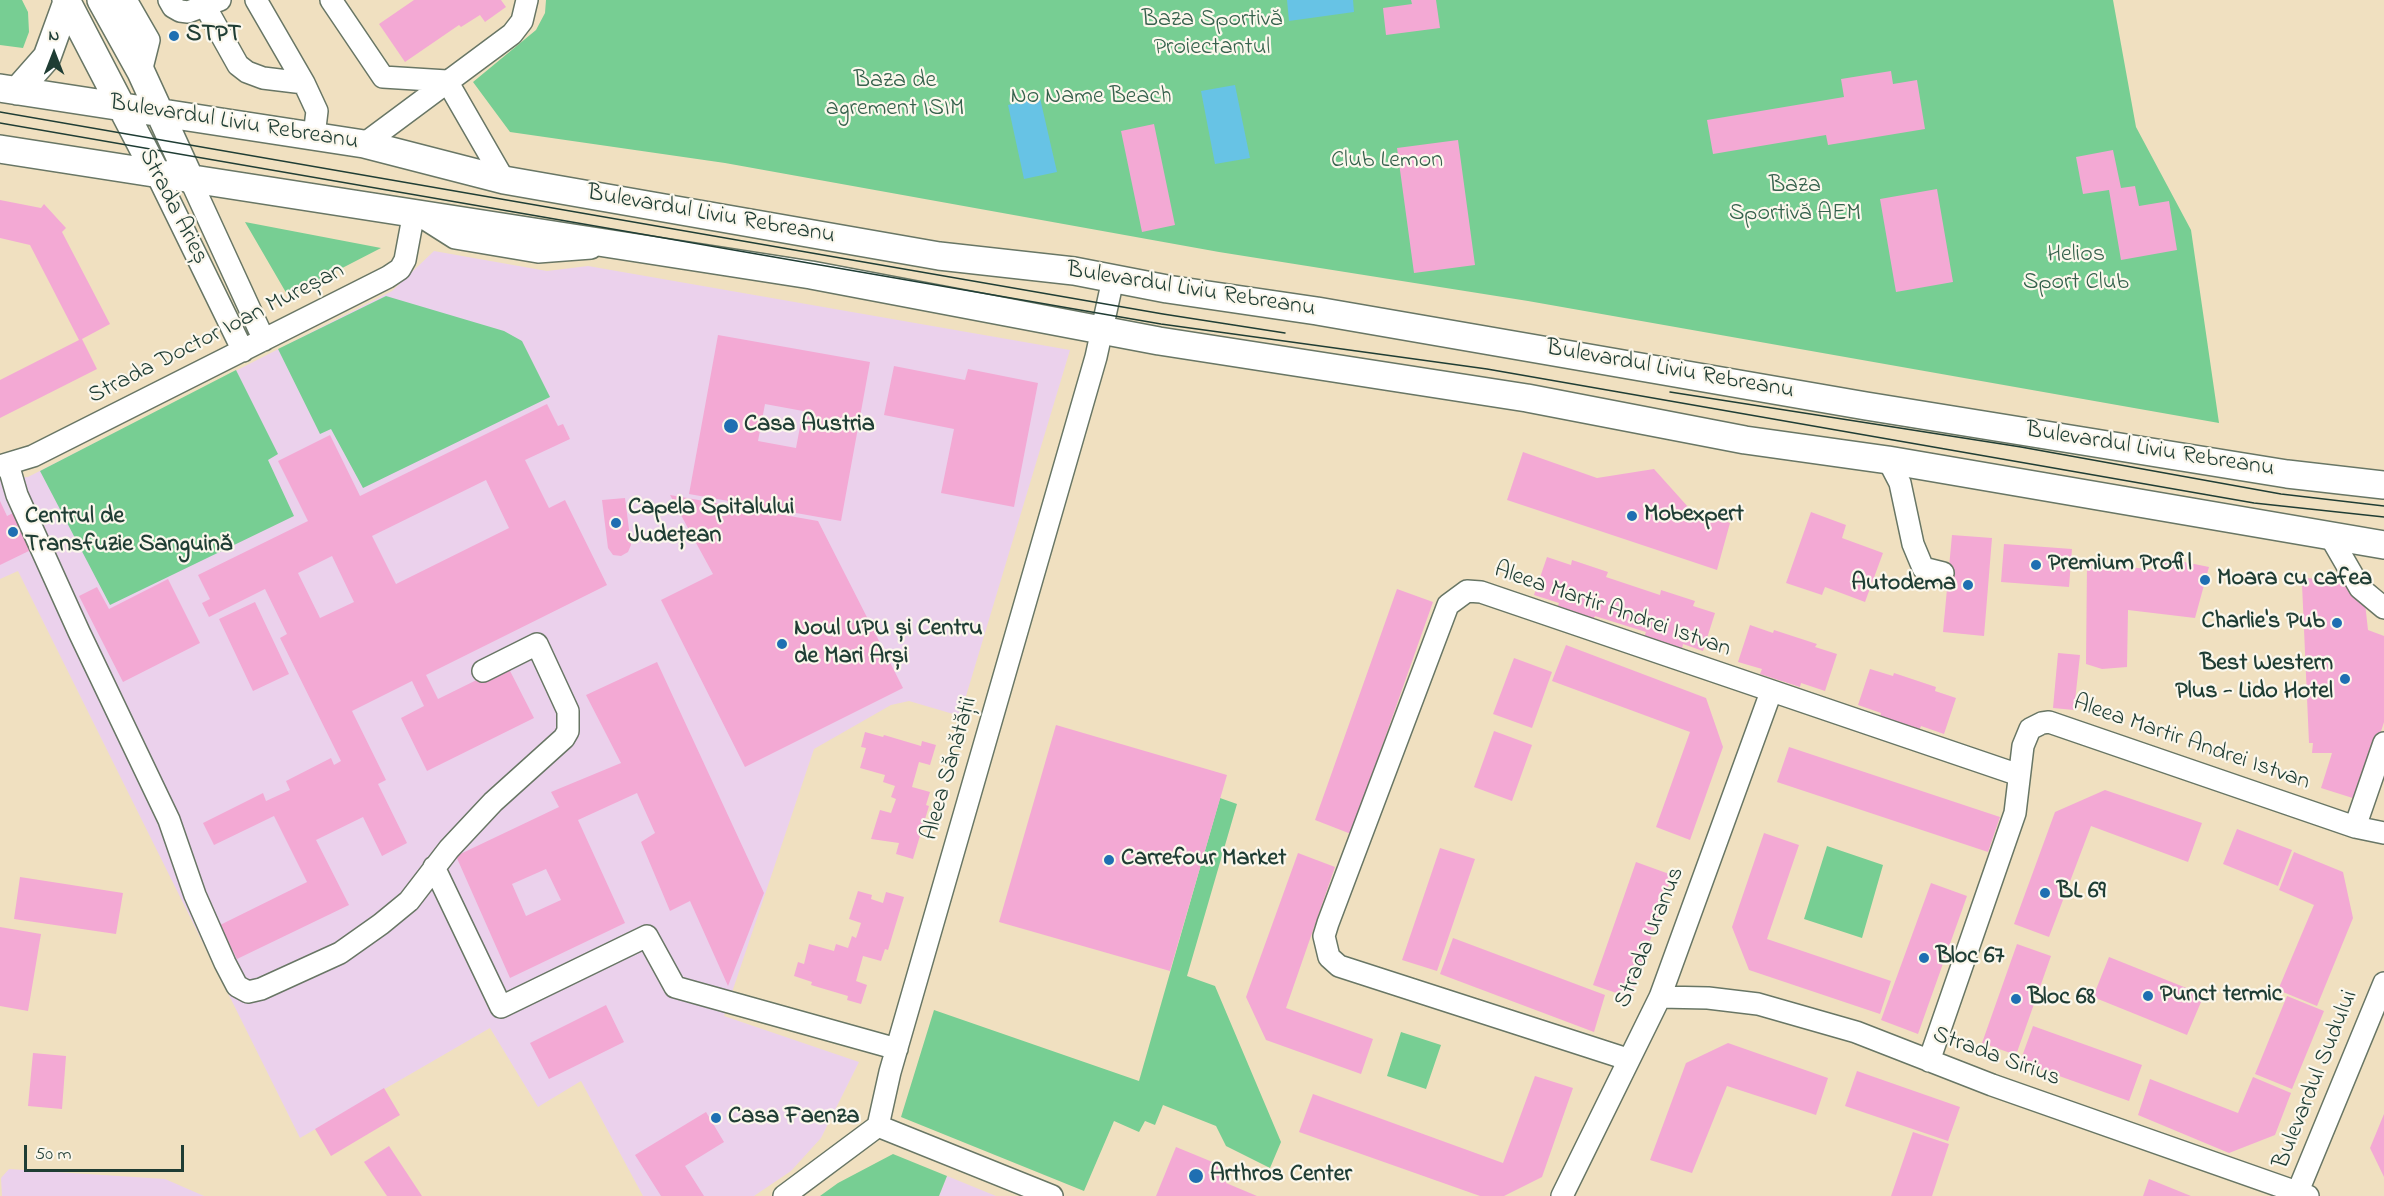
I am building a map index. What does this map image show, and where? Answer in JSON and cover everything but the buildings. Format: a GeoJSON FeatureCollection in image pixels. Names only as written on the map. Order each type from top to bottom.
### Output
{"type":"FeatureCollection","features":[{"type":"Feature","properties":{"kind":"main road","name":"Strada Arieș"},"geometry":{"type":"LineString","coordinates":[[101,0],[141,72],[190,179]]}},
{"type":"Feature","properties":{"kind":"main road","name":"Strada Arieș"},"geometry":{"type":"LineString","coordinates":[[67,1],[156,173]]}},
{"type":"Feature","properties":{"kind":"main road"},"geometry":{"type":"LineString","coordinates":[[9,89],[47,57],[67,1]]}},
{"type":"Feature","properties":{"kind":"main road","name":"Bulevardul Liviu Rebreanu"},"geometry":{"type":"LineString","coordinates":[[9,89],[364,144],[504,180],[939,255],[1074,271],[1167,289],[1317,310],[1878,408],[2287,474],[2384,485]]}},
{"type":"Feature","properties":{"kind":"main road","name":"Bulevardul Liviu Rebreanu"},"geometry":{"type":"LineString","coordinates":[[0,149],[811,275],[1102,331],[1527,398],[1745,440],[1888,460],[2384,544]]}},
{"type":"Feature","properties":{"kind":"street"},"geometry":{"type":"LineString","coordinates":[[126,0],[149,40],[141,72]]}},
{"type":"Feature","properties":{"kind":"street"},"geometry":{"type":"LineString","coordinates":[[169,0],[180,11],[200,4],[238,65],[247,72],[263,78],[304,83]]}},
{"type":"Feature","properties":{"kind":"street"},"geometry":{"type":"LineString","coordinates":[[256,0],[304,83],[317,111],[314,136]]}},
{"type":"Feature","properties":{"kind":"street"},"geometry":{"type":"LineString","coordinates":[[331,0],[383,78],[447,81]]}},
{"type":"Feature","properties":{"kind":"street"},"geometry":{"type":"LineString","coordinates":[[364,144],[512,34],[522,21],[527,0]]}},
{"type":"Feature","properties":{"kind":"street"},"geometry":{"type":"LineString","coordinates":[[447,81],[504,180]]}},
{"type":"Feature","properties":{"kind":"street","name":"Strada Arieș"},"geometry":{"type":"LineString","coordinates":[[156,173],[243,351]]}},
{"type":"Feature","properties":{"kind":"street","name":"Strada Arieș"},"geometry":{"type":"LineString","coordinates":[[190,179],[264,340]]}},
{"type":"Feature","properties":{"kind":"street","name":"Strada Doctor Ioan Mureșan"},"geometry":{"type":"LineString","coordinates":[[4,465],[33,456],[388,277],[400,269],[405,260],[414,212]]}},
{"type":"Feature","properties":{"kind":"street","name":"Aleea Sănătății"},"geometry":{"type":"LineString","coordinates":[[878,1126],[897,1049],[1096,357],[1113,279]]}},
{"type":"Feature","properties":{"kind":"street"},"geometry":{"type":"LineString","coordinates":[[1888,460],[1900,483],[1913,544],[1923,568],[1943,573]]}},
{"type":"Feature","properties":{"kind":"street"},"geometry":{"type":"LineString","coordinates":[[4,465],[169,820],[195,895],[237,986],[248,992],[261,989],[340,953],[409,901],[434,867],[494,802],[564,738],[568,730],[568,711],[537,644],[483,671]]}},
{"type":"Feature","properties":{"kind":"street"},"geometry":{"type":"LineString","coordinates":[[2330,536],[2360,588],[2384,608]]}},
{"type":"Feature","properties":{"kind":"street","name":"Aleea Martir Andrei Istvan"},"geometry":{"type":"LineString","coordinates":[[1627,1059],[1339,966],[1329,957],[1324,936],[1328,923],[1448,605],[1467,591],[1481,592],[2019,775],[2023,746],[2030,729],[2049,722],[2355,827],[2384,833]]}},
{"type":"Feature","properties":{"kind":"street","name":"Strada Uranus"},"geometry":{"type":"LineString","coordinates":[[1562,1196],[1627,1059],[1660,996],[1771,692]]}},
{"type":"Feature","properties":{"kind":"street"},"geometry":{"type":"LineString","coordinates":[[2355,827],[2384,743]]}},
{"type":"Feature","properties":{"kind":"street"},"geometry":{"type":"LineString","coordinates":[[1929,1061],[2014,813],[2019,775]]}},
{"type":"Feature","properties":{"kind":"street"},"geometry":{"type":"LineString","coordinates":[[434,867],[501,1007],[647,936],[675,987],[897,1049]]}},
{"type":"Feature","properties":{"kind":"street","name":"Bulevardul Sudului"},"geometry":{"type":"LineString","coordinates":[[2301,1195],[2384,983]]}},
{"type":"Feature","properties":{"kind":"street","name":"Strada Sirius"},"geometry":{"type":"LineString","coordinates":[[1660,996],[1708,998],[1758,1004],[1856,1032],[1929,1061],[2301,1195]]}},
{"type":"Feature","properties":{"kind":"street"},"geometry":{"type":"LineString","coordinates":[[784,1196],[878,1126],[1052,1196]]}},
{"type":"Feature","properties":{"kind":"shaded area"},"geometry":{"type":"Polygon","coordinates":[[[434,251],[547,271],[588,266],[1070,350],[960,716],[909,701],[891,705],[814,749],[724,1016],[859,1062],[821,1138],[791,1171],[754,1196],[643,1196],[581,1081],[538,1107],[490,1028],[300,1138],[18,571],[0,579],[0,479],[28,477],[392,291],[434,251]]]}},
{"type":"Feature","properties":{"kind":"shaded area"},"geometry":{"type":"Polygon","coordinates":[[[9,1169],[165,1179],[204,1196],[2,1196],[1,1178],[9,1169]]]}},
{"type":"Feature","properties":{"kind":"shaded area"},"geometry":{"type":"Polygon","coordinates":[[[947,1176],[996,1196],[939,1196],[947,1176]]]}},
{"type":"Feature","properties":{"kind":"green space"},"geometry":{"type":"Polygon","coordinates":[[[0,0],[22,0],[28,12],[29,32],[23,48],[0,45],[0,0]]]}},
{"type":"Feature","properties":{"kind":"green space"},"geometry":{"type":"Polygon","coordinates":[[[546,0],[2113,0],[2136,127],[2191,230],[2219,423],[1528,301],[1219,252],[725,163],[510,132],[473,82],[536,30],[545,13],[546,0]]]}},
{"type":"Feature","properties":{"kind":"green space"},"geometry":{"type":"Polygon","coordinates":[[[245,222],[381,248],[288,296],[245,222]]]}},
{"type":"Feature","properties":{"kind":"green space"},"geometry":{"type":"Polygon","coordinates":[[[386,296],[504,331],[522,341],[550,397],[363,488],[331,429],[320,434],[278,349],[386,296]]]}},
{"type":"Feature","properties":{"kind":"green space"},"geometry":{"type":"Polygon","coordinates":[[[236,370],[278,454],[268,460],[294,516],[110,605],[40,471],[236,370]]]}},
{"type":"Feature","properties":{"kind":"green space"},"geometry":{"type":"Polygon","coordinates":[[[1220,798],[1237,804],[1187,976],[1215,986],[1281,1142],[1270,1168],[1226,1146],[1216,1126],[1163,1105],[1155,1125],[1145,1121],[1139,1132],[1114,1121],[1084,1191],[901,1117],[934,1010],[1139,1081],[1220,798]]]}},
{"type":"Feature","properties":{"kind":"green space"},"geometry":{"type":"Polygon","coordinates":[[[1827,846],[1883,865],[1862,938],[1804,919],[1827,846]]]}},
{"type":"Feature","properties":{"kind":"green space"},"geometry":{"type":"Polygon","coordinates":[[[1401,1032],[1441,1045],[1426,1089],[1387,1076],[1401,1032]]]}},
{"type":"Feature","properties":{"kind":"green space"},"geometry":{"type":"Polygon","coordinates":[[[893,1154],[947,1176],[939,1196],[820,1196],[838,1183],[893,1154]]]}},
{"type":"Feature","properties":{"kind":"water"},"geometry":{"type":"Polygon","coordinates":[[[1287,0],[1353,0],[1354,12],[1289,21],[1287,0]]]}},
{"type":"Feature","properties":{"kind":"water"},"geometry":{"type":"Polygon","coordinates":[[[1235,85],[1250,158],[1215,164],[1201,91],[1235,85]]]}},
{"type":"Feature","properties":{"kind":"water"},"geometry":{"type":"Polygon","coordinates":[[[1040,98],[1057,172],[1024,179],[1008,105],[1040,98]]]}},
{"type":"Feature","properties":{"kind":"tram line"},"geometry":{"type":"LineString","coordinates":[[0,112],[1163,314],[1285,333]]}},
{"type":"Feature","properties":{"kind":"tram line"},"geometry":{"type":"LineString","coordinates":[[0,123],[1161,324],[1487,369],[2254,503],[2384,517]]}},
{"type":"Feature","properties":{"kind":"tram line"},"geometry":{"type":"LineString","coordinates":[[1670,392],[2021,447],[2281,494],[2384,506]]}},
{"type":"Feature","properties":{"kind":"place","name":"STPT"},"geometry":{"type":"Point","coordinates":[174,36]}},
{"type":"Feature","properties":{"kind":"place","name":"Casa Austria"},"geometry":{"type":"Point","coordinates":[731,426]}},
{"type":"Feature","properties":{"kind":"place","name":"Mobexpert"},"geometry":{"type":"Point","coordinates":[1632,516]}},
{"type":"Feature","properties":{"kind":"place","name":"Capela Spitalului Județean"},"geometry":{"type":"Point","coordinates":[616,523]}},
{"type":"Feature","properties":{"kind":"place","name":"Centrul de Transfuzie Sanguină"},"geometry":{"type":"Point","coordinates":[13,532]}},
{"type":"Feature","properties":{"kind":"place","name":"Premium Profil"},"geometry":{"type":"Point","coordinates":[2036,565]}},
{"type":"Feature","properties":{"kind":"place","name":"Moara cu cafea"},"geometry":{"type":"Point","coordinates":[2205,580]}},
{"type":"Feature","properties":{"kind":"place","name":"Autodema"},"geometry":{"type":"Point","coordinates":[1968,585]}},
{"type":"Feature","properties":{"kind":"place","name":"Charlie's Pub"},"geometry":{"type":"Point","coordinates":[2337,623]}},
{"type":"Feature","properties":{"kind":"place","name":"Noul UPU și Centru de Mari Arși"},"geometry":{"type":"Point","coordinates":[782,644]}},
{"type":"Feature","properties":{"kind":"place","name":"Best Western Plus - Lido Hotel"},"geometry":{"type":"Point","coordinates":[2345,679]}},
{"type":"Feature","properties":{"kind":"place","name":"Carrefour Market"},"geometry":{"type":"Point","coordinates":[1109,860]}},
{"type":"Feature","properties":{"kind":"place","name":"BL 69"},"geometry":{"type":"Point","coordinates":[2045,893]}},
{"type":"Feature","properties":{"kind":"place","name":"Bloc 67"},"geometry":{"type":"Point","coordinates":[1924,958]}},
{"type":"Feature","properties":{"kind":"place","name":"Punct termic"},"geometry":{"type":"Point","coordinates":[2148,996]}},
{"type":"Feature","properties":{"kind":"place","name":"Bloc 68"},"geometry":{"type":"Point","coordinates":[2016,999]}},
{"type":"Feature","properties":{"kind":"place","name":"Casa Faenza"},"geometry":{"type":"Point","coordinates":[716,1118]}},
{"type":"Feature","properties":{"kind":"place","name":"Arthros Center"},"geometry":{"type":"Point","coordinates":[1196,1176]}},
{"type":"Feature","properties":{"kind":"park label","name":"Baza Sportivă Proiectantul"},"geometry":{"type":"Point","coordinates":[1212,35]}},
{"type":"Feature","properties":{"kind":"park label","name":"Baza de agrement ISIM"},"geometry":{"type":"Point","coordinates":[895,96]}},
{"type":"Feature","properties":{"kind":"park label","name":"No Name Beach"},"geometry":{"type":"Point","coordinates":[1091,98]}},
{"type":"Feature","properties":{"kind":"park label","name":"Club Lemon"},"geometry":{"type":"Point","coordinates":[1387,162]}},
{"type":"Feature","properties":{"kind":"park label","name":"Baza Sportivă AEM"},"geometry":{"type":"Point","coordinates":[1795,201]}},
{"type":"Feature","properties":{"kind":"park label","name":"Helios Sport Club"},"geometry":{"type":"Point","coordinates":[2076,270]}}]}
